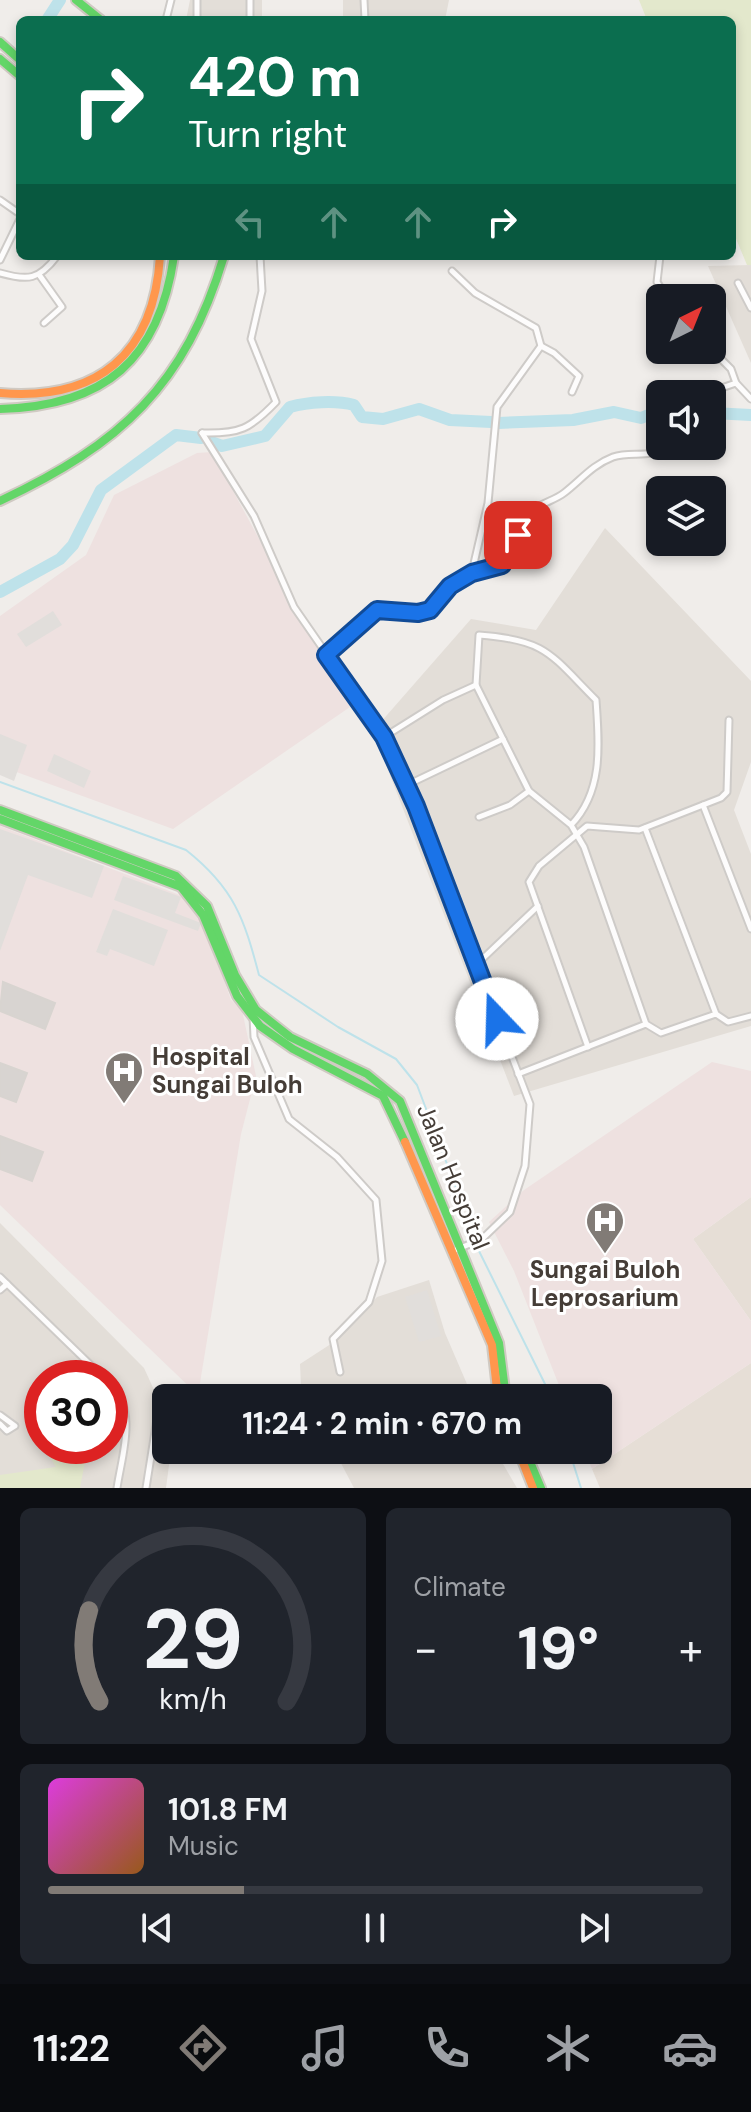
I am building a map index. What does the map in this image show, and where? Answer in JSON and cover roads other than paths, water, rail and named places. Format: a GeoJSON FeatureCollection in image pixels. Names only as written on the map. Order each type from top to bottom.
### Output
{"type":"FeatureCollection","features":[{"type":"Feature","properties":{"kind":"main road"},"geometry":{"type":"LineString","coordinates":[[76,0],[96,16]]}},
{"type":"Feature","properties":{"kind":"main road"},"geometry":{"type":"LineString","coordinates":[[0,44],[16,58]]}},
{"type":"Feature","properties":{"kind":"main road"},"geometry":{"type":"LineString","coordinates":[[0,393],[45,395],[73,388],[100,375],[123,357],[151,314],[159,260]]}},
{"type":"Feature","properties":{"kind":"main road"},"geometry":{"type":"LineString","coordinates":[[0,409],[51,409],[109,382],[140,355],[163,313],[172,281],[174,260]]}},
{"type":"Feature","properties":{"kind":"main road"},"geometry":{"type":"LineString","coordinates":[[0,501],[52,478],[107,444],[153,396],[189,344],[222,260]]}},
{"type":"Feature","properties":{"kind":"main road","name":"Jalan Hospital"},"geometry":{"type":"LineString","coordinates":[[0,810],[176,876],[196,889],[214,913],[243,992],[255,1014]]}},
{"type":"Feature","properties":{"kind":"main road","name":"Jalan Hospital"},"geometry":{"type":"LineString","coordinates":[[0,819],[181,887],[195,899],[210,923],[233,984],[255,1014],[296,1043],[378,1079],[395,1095],[460,1248],[492,1345],[499,1384]]}},
{"type":"Feature","properties":{"kind":"main road"},"geometry":{"type":"LineString","coordinates":[[524,1464],[533,1488]]}},
{"type":"Feature","properties":{"kind":"main road"},"geometry":{"type":"LineString","coordinates":[[531,1464],[541,1488]]}},
{"type":"Feature","properties":{"kind":"street"},"geometry":{"type":"LineString","coordinates":[[0,200],[16,214]]}},
{"type":"Feature","properties":{"kind":"street"},"geometry":{"type":"LineString","coordinates":[[0,260],[16,226]]}},
{"type":"Feature","properties":{"kind":"street"},"geometry":{"type":"LineString","coordinates":[[0,273],[29,280],[40,276],[54,260]]}},
{"type":"Feature","properties":{"kind":"street"},"geometry":{"type":"LineString","coordinates":[[260,260],[261,301],[251,339],[276,402],[253,425],[230,434],[202,433],[254,516],[294,607],[384,737],[406,785],[530,1104],[525,1166],[510,1212],[482,1239],[460,1248]]}},
{"type":"Feature","properties":{"kind":"street"},"geometry":{"type":"LineString","coordinates":[[658,284],[660,260]]}},
{"type":"Feature","properties":{"kind":"street"},"geometry":{"type":"LineString","coordinates":[[452,271],[475,293],[536,328],[541,346],[554,353],[579,376],[572,392]]}},
{"type":"Feature","properties":{"kind":"street"},"geometry":{"type":"LineString","coordinates":[[40,276],[62,307],[44,323]]}},
{"type":"Feature","properties":{"kind":"street"},"geometry":{"type":"LineString","coordinates":[[738,283],[751,308]]}},
{"type":"Feature","properties":{"kind":"street"},"geometry":{"type":"LineString","coordinates":[[472,573],[488,503],[497,407],[541,346]]}},
{"type":"Feature","properties":{"kind":"street"},"geometry":{"type":"LineString","coordinates":[[726,364],[736,383],[751,399]]}},
{"type":"Feature","properties":{"kind":"street"},"geometry":{"type":"LineString","coordinates":[[726,386],[736,383]]}},
{"type":"Feature","properties":{"kind":"street"},"geometry":{"type":"LineString","coordinates":[[326,655],[377,610],[418,613],[430,610],[450,586],[472,573],[502,565],[528,515],[543,503],[563,495],[584,473],[613,458],[629,454],[646,455]]}},
{"type":"Feature","properties":{"kind":"street"},"geometry":{"type":"LineString","coordinates":[[571,825],[581,815],[600,762],[596,700],[543,647],[511,637],[479,635],[476,685],[529,791],[571,825],[577,834],[646,1024],[661,1033],[716,1014]]}},
{"type":"Feature","properties":{"kind":"street"},"geometry":{"type":"LineString","coordinates":[[384,737],[443,700],[476,685]]}},
{"type":"Feature","properties":{"kind":"street"},"geometry":{"type":"LineString","coordinates":[[588,1047],[529,882],[539,866],[587,826],[645,828],[727,792],[729,720]]}},
{"type":"Feature","properties":{"kind":"street"},"geometry":{"type":"LineString","coordinates":[[406,785],[503,739]]}},
{"type":"Feature","properties":{"kind":"street"},"geometry":{"type":"LineString","coordinates":[[479,817],[510,805],[529,791]]}},
{"type":"Feature","properties":{"kind":"street"},"geometry":{"type":"LineString","coordinates":[[703,805],[751,929]]}},
{"type":"Feature","properties":{"kind":"street"},"geometry":{"type":"LineString","coordinates":[[645,828],[716,1014],[728,1022],[751,1016]]}},
{"type":"Feature","properties":{"kind":"street"},"geometry":{"type":"LineString","coordinates":[[476,965],[538,906]]}},
{"type":"Feature","properties":{"kind":"street"},"geometry":{"type":"LineString","coordinates":[[255,1014],[254,1037],[289,1119],[337,1157],[376,1200],[382,1261],[369,1302],[333,1339],[340,1372]]}},
{"type":"Feature","properties":{"kind":"street"},"geometry":{"type":"LineString","coordinates":[[518,1074],[646,1024]]}},
{"type":"Feature","properties":{"kind":"street"},"geometry":{"type":"LineString","coordinates":[[0,1277],[85,1360]]}},
{"type":"Feature","properties":{"kind":"street"},"geometry":{"type":"LineString","coordinates":[[0,1290],[7,1284]]}},
{"type":"Feature","properties":{"kind":"street"},"geometry":{"type":"LineString","coordinates":[[0,1415],[15,1426],[7,1431],[0,1424]]}},
{"type":"Feature","properties":{"kind":"street"},"geometry":{"type":"LineString","coordinates":[[146,1488],[152,1450]]}},
{"type":"Feature","properties":{"kind":"street"},"geometry":{"type":"LineString","coordinates":[[117,1488],[121,1464]]}},
{"type":"Feature","properties":{"kind":"waterway"},"geometry":{"type":"LineString","coordinates":[[50,16],[60,0]]}},
{"type":"Feature","properties":{"kind":"waterway"},"geometry":{"type":"LineString","coordinates":[[211,442],[222,446],[265,436],[290,407],[313,403],[354,405],[362,417],[383,419],[419,409],[450,420],[491,422]]}},
{"type":"Feature","properties":{"kind":"waterway"},"geometry":{"type":"LineString","coordinates":[[498,423],[573,420],[614,412],[641,418],[646,416]]}},
{"type":"Feature","properties":{"kind":"waterway"},"geometry":{"type":"LineString","coordinates":[[726,414],[751,415]]}},
{"type":"Feature","properties":{"kind":"waterway"},"geometry":{"type":"LineString","coordinates":[[0,592],[60,559],[73,545],[101,490],[176,435],[201,438]]}},
{"type":"Feature","properties":{"kind":"waterway"},"geometry":{"type":"LineString","coordinates":[[0,782],[186,850],[202,864],[235,905],[259,975],[338,1027],[396,1059],[417,1085],[458,1193],[458,1210],[473,1240]]}},
{"type":"Feature","properties":{"kind":"waterway"},"geometry":{"type":"LineString","coordinates":[[476,1245],[545,1384]]}},
{"type":"Feature","properties":{"kind":"waterway"},"geometry":{"type":"LineString","coordinates":[[573,1464],[581,1488]]}},
{"type":"Feature","properties":{"kind":"place","name":"Hospital Sungai Buloh"},"geometry":{"type":"Point","coordinates":[124,1105]}},
{"type":"Feature","properties":{"kind":"place","name":"Sungai Buloh Leprosarium"},"geometry":{"type":"Point","coordinates":[605,1255]}}]}
